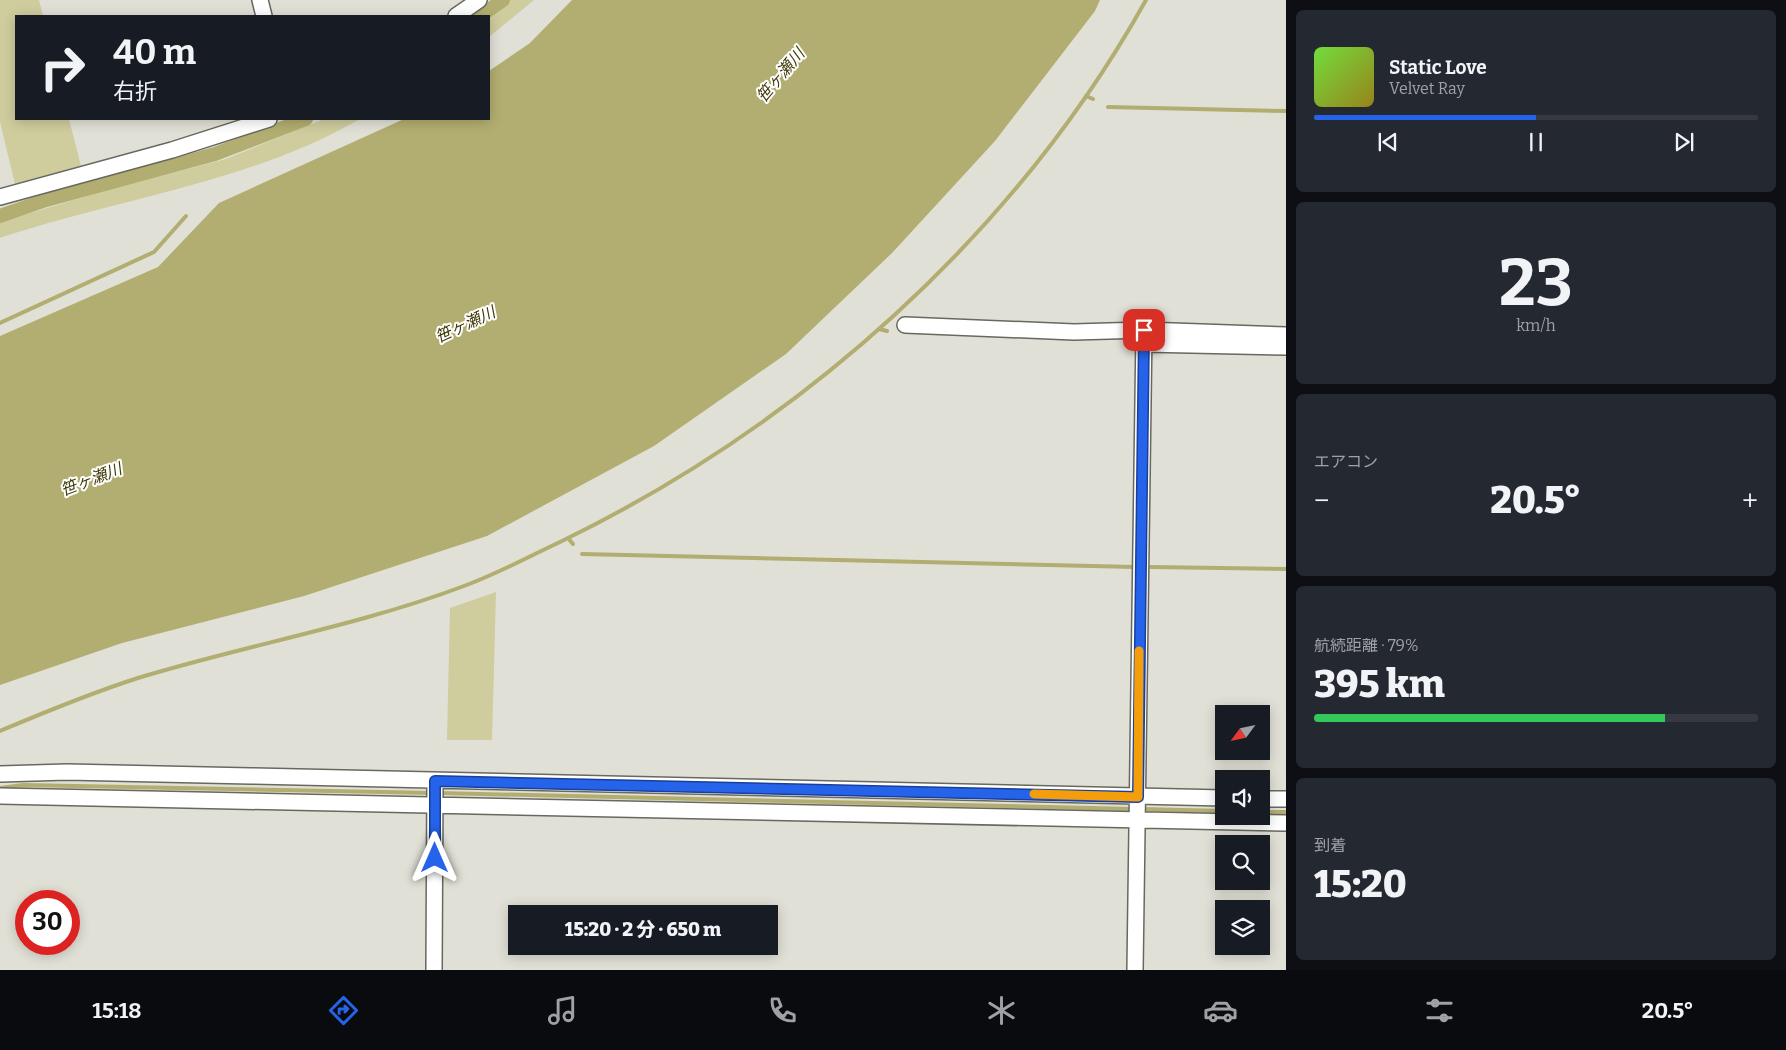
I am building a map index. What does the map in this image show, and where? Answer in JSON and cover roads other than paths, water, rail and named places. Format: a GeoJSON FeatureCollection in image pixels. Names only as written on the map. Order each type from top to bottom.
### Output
{"type":"FeatureCollection","features":[{"type":"Feature","properties":{"kind":"street"},"geometry":{"type":"LineString","coordinates":[[260,0],[264,15]]}},
{"type":"Feature","properties":{"kind":"street"},"geometry":{"type":"LineString","coordinates":[[457,15],[479,0]]}},
{"type":"Feature","properties":{"kind":"street"},"geometry":{"type":"LineString","coordinates":[[0,197],[172,150],[266,120]]}},
{"type":"Feature","properties":{"kind":"street"},"geometry":{"type":"LineString","coordinates":[[904,325],[1074,332],[1286,347]]}},
{"type":"Feature","properties":{"kind":"street"},"geometry":{"type":"LineString","coordinates":[[1144,338],[1286,335]]}},
{"type":"Feature","properties":{"kind":"street"},"geometry":{"type":"LineString","coordinates":[[1135,970],[1144,338]]}},
{"type":"Feature","properties":{"kind":"street"},"geometry":{"type":"LineString","coordinates":[[1215,799],[1138,809],[435,793],[77,773],[0,774],[1,792],[435,793],[1138,809],[1286,823]]}},
{"type":"Feature","properties":{"kind":"street"},"geometry":{"type":"LineString","coordinates":[[434,970],[435,793]]}},
{"type":"Feature","properties":{"kind":"street"},"geometry":{"type":"LineString","coordinates":[[1270,799],[1286,800]]}},
{"type":"Feature","properties":{"kind":"water","name":"笹ヶ瀬川"},"geometry":{"type":"Polygon","coordinates":[[[572,0],[1100,0],[1095,11],[995,141],[892,253],[786,354],[654,446],[487,536],[304,596],[122,643],[0,685],[0,336],[158,267],[219,203],[402,120],[490,120],[490,70],[530,43],[572,0]]]}},
{"type":"Feature","properties":{"kind":"waterway"},"geometry":{"type":"LineString","coordinates":[[481,15],[503,0]]}},
{"type":"Feature","properties":{"kind":"waterway"},"geometry":{"type":"LineString","coordinates":[[0,731],[86,696],[138,678],[384,613],[476,581],[560,542],[649,495],[735,441],[817,381],[894,315],[967,244],[1033,167],[1093,86],[1146,0]]}},
{"type":"Feature","properties":{"kind":"waterway"},"geometry":{"type":"LineString","coordinates":[[1086,96],[1093,99]]}},
{"type":"Feature","properties":{"kind":"waterway"},"geometry":{"type":"LineString","coordinates":[[1108,107],[1286,111]]}},
{"type":"Feature","properties":{"kind":"waterway"},"geometry":{"type":"LineString","coordinates":[[0,216],[46,200],[215,154],[303,120]]}},
{"type":"Feature","properties":{"kind":"waterway"},"geometry":{"type":"LineString","coordinates":[[0,323],[154,252],[186,216]]}},
{"type":"Feature","properties":{"kind":"waterway"},"geometry":{"type":"LineString","coordinates":[[879,329],[887,331]]}},
{"type":"Feature","properties":{"kind":"waterway"},"geometry":{"type":"LineString","coordinates":[[568,538],[573,544]]}},
{"type":"Feature","properties":{"kind":"waterway"},"geometry":{"type":"LineString","coordinates":[[582,554],[1135,567]]}},
{"type":"Feature","properties":{"kind":"waterway"},"geometry":{"type":"LineString","coordinates":[[1151,567],[1286,569]]}},
{"type":"Feature","properties":{"kind":"waterway"},"geometry":{"type":"LineString","coordinates":[[0,788],[23,785],[432,793]]}},
{"type":"Feature","properties":{"kind":"waterway"},"geometry":{"type":"LineString","coordinates":[[439,793],[1134,809]]}},
{"type":"Feature","properties":{"kind":"waterway"},"geometry":{"type":"LineString","coordinates":[[1141,809],[1215,811]]}},
{"type":"Feature","properties":{"kind":"waterway"},"geometry":{"type":"LineString","coordinates":[[1270,812],[1286,812]]}}]}
